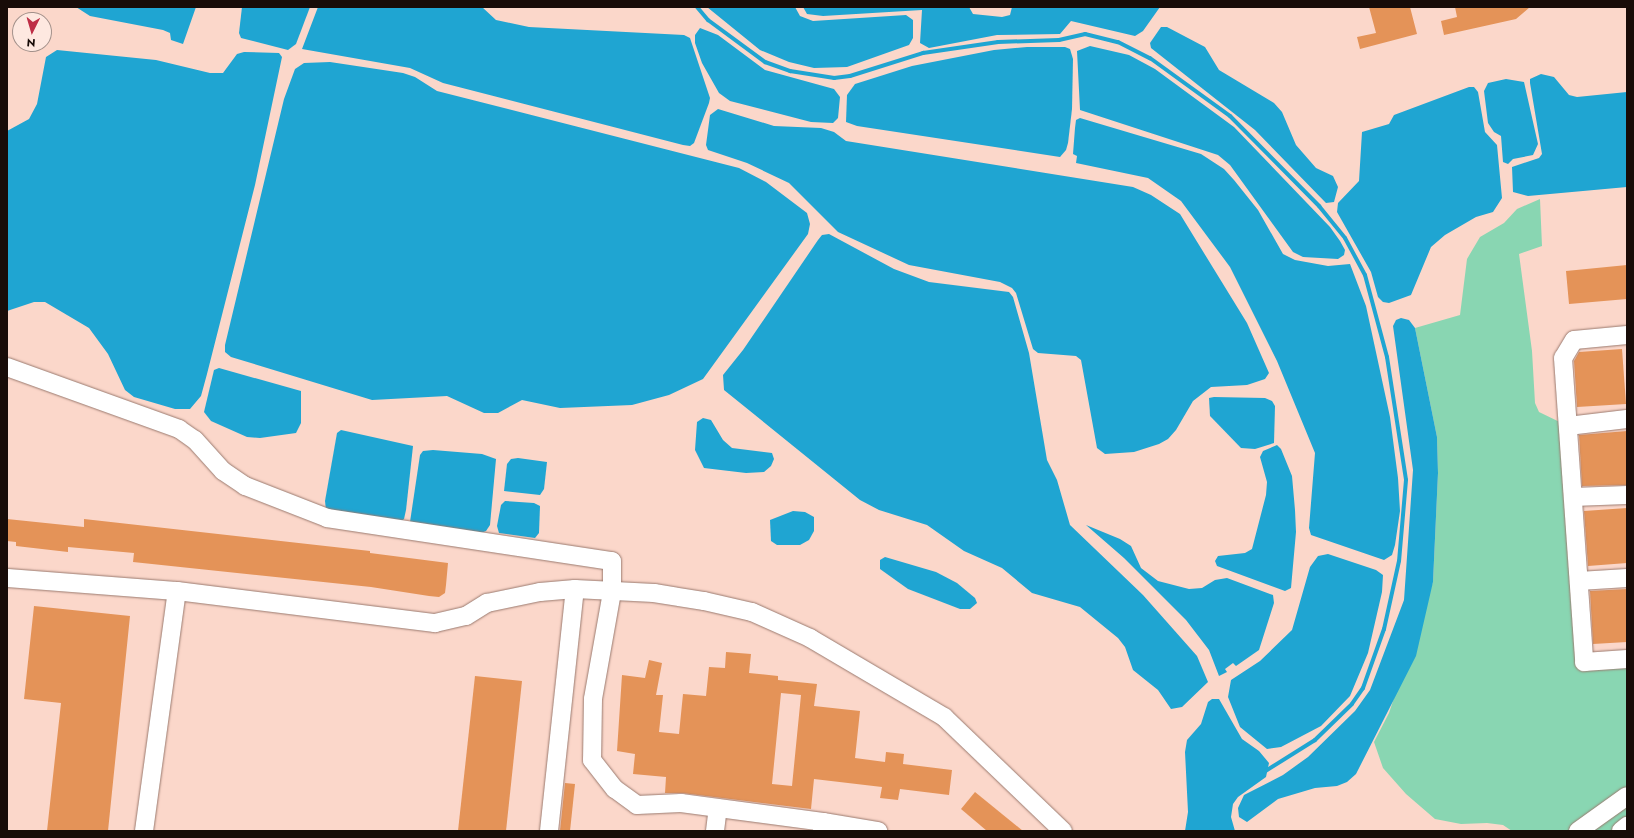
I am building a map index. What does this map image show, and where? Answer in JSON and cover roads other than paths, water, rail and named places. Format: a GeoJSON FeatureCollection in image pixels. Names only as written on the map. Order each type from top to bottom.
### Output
{"type":"FeatureCollection","features":[{"type":"Feature","properties":{"kind":"street"},"geometry":{"type":"LineString","coordinates":[[1627,335],[1574,340],[1563,358],[1584,662],[1627,659]]}},
{"type":"Feature","properties":{"kind":"street"},"geometry":{"type":"LineString","coordinates":[[7,367],[179,430],[195,440],[223,471],[244,486],[276,500],[327,518],[612,561],[612,592],[593,698],[592,760],[615,789],[637,805],[680,803],[718,808],[822,827],[878,831]]}},
{"type":"Feature","properties":{"kind":"street"},"geometry":{"type":"LineString","coordinates":[[1568,426],[1627,419]]}},
{"type":"Feature","properties":{"kind":"street"},"geometry":{"type":"LineString","coordinates":[[1573,497],[1627,495]]}},
{"type":"Feature","properties":{"kind":"street"},"geometry":{"type":"LineString","coordinates":[[7,578],[177,591],[435,623],[466,616],[487,603],[540,592],[575,589],[654,594],[752,612],[810,638],[944,717],[1063,831]]}},
{"type":"Feature","properties":{"kind":"street"},"geometry":{"type":"LineString","coordinates":[[1579,581],[1627,578]]}},
{"type":"Feature","properties":{"kind":"street"},"geometry":{"type":"LineString","coordinates":[[549,831],[575,589]]}},
{"type":"Feature","properties":{"kind":"street"},"geometry":{"type":"LineString","coordinates":[[144,831],[177,591]]}},
{"type":"Feature","properties":{"kind":"street"},"geometry":{"type":"LineString","coordinates":[[1578,831],[1627,796]]}},
{"type":"Feature","properties":{"kind":"street"},"geometry":{"type":"LineString","coordinates":[[715,831],[718,808]]}},
{"type":"Feature","properties":{"kind":"street"},"geometry":{"type":"LineString","coordinates":[[1621,831],[1627,826]]}},
{"type":"Feature","properties":{"kind":"water"},"geometry":{"type":"Polygon","coordinates":[[[76,7],[196,7],[183,44],[171,40],[170,33],[163,30],[90,16],[76,7]]]}},
{"type":"Feature","properties":{"kind":"water"},"geometry":{"type":"Polygon","coordinates":[[[242,7],[310,7],[296,44],[288,50],[241,38],[239,33],[242,7]]]}},
{"type":"Feature","properties":{"kind":"water"},"geometry":{"type":"Polygon","coordinates":[[[318,7],[482,7],[496,20],[529,27],[684,35],[690,38],[710,98],[709,103],[694,143],[690,146],[683,145],[443,83],[410,68],[302,49],[318,7]]]}},
{"type":"Feature","properties":{"kind":"water"},"geometry":{"type":"Polygon","coordinates":[[[707,7],[795,7],[800,16],[813,21],[906,15],[913,20],[913,38],[909,45],[847,67],[814,68],[789,62],[760,50],[707,7]]]}},
{"type":"Feature","properties":{"kind":"water"},"geometry":{"type":"Polygon","coordinates":[[[803,7],[969,7],[973,14],[1002,17],[1010,15],[1012,7],[1160,7],[1143,31],[1135,36],[1071,21],[1060,34],[997,35],[929,48],[920,43],[922,10],[823,16],[807,14],[803,7]]]}},
{"type":"Feature","properties":{"kind":"water"},"geometry":{"type":"Polygon","coordinates":[[[1161,27],[1167,27],[1205,47],[1219,70],[1274,103],[1282,112],[1296,145],[1316,168],[1333,176],[1338,187],[1334,202],[1326,203],[1255,130],[1151,48],[1150,43],[1161,27]]]}},
{"type":"Feature","properties":{"kind":"water"},"geometry":{"type":"Polygon","coordinates":[[[700,28],[718,35],[765,70],[834,89],[840,97],[838,118],[833,123],[811,122],[730,101],[719,93],[702,63],[695,43],[695,35],[700,28]]]}},
{"type":"Feature","properties":{"kind":"water"},"geometry":{"type":"Polygon","coordinates":[[[1090,46],[1129,55],[1155,69],[1234,127],[1330,227],[1345,250],[1344,255],[1338,259],[1303,257],[1293,252],[1230,165],[1218,155],[1080,110],[1077,51],[1090,46]]]}},
{"type":"Feature","properties":{"kind":"water"},"geometry":{"type":"Polygon","coordinates":[[[1027,47],[1065,47],[1070,49],[1073,59],[1072,109],[1068,143],[1066,150],[1060,157],[857,126],[846,122],[847,95],[855,84],[912,66],[994,50],[1027,47]]]}},
{"type":"Feature","properties":{"kind":"water"},"geometry":{"type":"Polygon","coordinates":[[[57,50],[156,60],[210,73],[223,73],[237,54],[244,52],[279,53],[282,57],[255,185],[207,374],[201,396],[190,409],[175,409],[134,397],[125,390],[108,354],[89,328],[45,302],[34,302],[7,311],[7,131],[29,119],[37,104],[46,57],[57,50]]]}},
{"type":"Feature","properties":{"kind":"water"},"geometry":{"type":"Polygon","coordinates":[[[330,62],[403,73],[415,77],[437,91],[739,168],[766,182],[807,213],[810,224],[808,234],[703,379],[669,395],[632,405],[560,408],[522,400],[498,413],[484,413],[447,396],[372,400],[231,357],[225,352],[225,345],[284,99],[295,69],[304,63],[330,62]]]}},
{"type":"Feature","properties":{"kind":"water"},"geometry":{"type":"Polygon","coordinates":[[[1541,74],[1554,77],[1569,95],[1577,97],[1627,92],[1627,187],[1528,196],[1513,192],[1512,167],[1539,158],[1542,154],[1530,83],[1530,79],[1541,74]]]}},
{"type":"Feature","properties":{"kind":"water"},"geometry":{"type":"Polygon","coordinates":[[[1506,79],[1524,82],[1538,144],[1533,155],[1513,159],[1508,164],[1503,162],[1501,136],[1494,132],[1488,123],[1484,91],[1488,83],[1506,79]]]}},
{"type":"Feature","properties":{"kind":"water"},"geometry":{"type":"Polygon","coordinates":[[[1469,87],[1474,87],[1478,92],[1485,132],[1497,145],[1502,198],[1493,212],[1476,217],[1445,235],[1431,247],[1411,295],[1389,303],[1383,302],[1378,297],[1371,272],[1337,212],[1338,203],[1359,181],[1362,132],[1389,124],[1394,115],[1469,87]]]}},
{"type":"Feature","properties":{"kind":"water"},"geometry":{"type":"Polygon","coordinates":[[[718,109],[774,126],[821,128],[834,132],[846,141],[1133,187],[1151,195],[1180,214],[1247,323],[1269,373],[1265,379],[1247,385],[1211,387],[1193,401],[1176,430],[1168,439],[1159,444],[1134,452],[1105,454],[1097,448],[1081,360],[1076,356],[1038,353],[1033,349],[1016,293],[1012,288],[1000,282],[909,265],[838,232],[789,183],[747,163],[708,150],[706,145],[710,115],[718,109]]]}},
{"type":"Feature","properties":{"kind":"water"},"geometry":{"type":"Polygon","coordinates":[[[1080,118],[1201,154],[1224,169],[1234,180],[1258,210],[1283,254],[1295,260],[1328,266],[1350,264],[1366,306],[1390,417],[1398,478],[1400,511],[1392,555],[1384,560],[1311,535],[1309,528],[1315,453],[1277,361],[1230,267],[1181,201],[1148,178],[1076,163],[1077,156],[1073,154],[1075,128],[1076,120],[1080,118]]]}},
{"type":"Feature","properties":{"kind":"water"},"geometry":{"type":"Polygon","coordinates":[[[829,234],[894,269],[929,282],[1009,292],[1013,297],[1029,353],[1047,460],[1057,480],[1070,525],[1143,595],[1197,656],[1208,682],[1182,707],[1171,709],[1158,690],[1133,670],[1125,647],[1118,638],[1080,607],[1032,593],[1002,568],[964,551],[927,525],[879,510],[860,500],[724,390],[723,375],[743,350],[818,240],[822,235],[829,234]]]}},
{"type":"Feature","properties":{"kind":"water"},"geometry":{"type":"Polygon","coordinates":[[[1401,318],[1409,320],[1415,328],[1437,437],[1438,473],[1433,582],[1416,656],[1356,774],[1347,782],[1337,786],[1315,788],[1278,799],[1247,822],[1239,817],[1238,808],[1244,795],[1283,775],[1308,757],[1355,711],[1370,690],[1404,600],[1413,470],[1393,326],[1396,320],[1401,318]]]}},
{"type":"Feature","properties":{"kind":"water"},"geometry":{"type":"Polygon","coordinates":[[[219,368],[301,391],[301,423],[296,433],[260,438],[247,437],[211,421],[204,412],[214,370],[219,368]]]}},
{"type":"Feature","properties":{"kind":"water"},"geometry":{"type":"Polygon","coordinates":[[[1209,398],[1265,398],[1272,401],[1275,406],[1274,443],[1255,449],[1241,448],[1210,416],[1209,398]]]}},
{"type":"Feature","properties":{"kind":"water"},"geometry":{"type":"Polygon","coordinates":[[[703,418],[711,420],[723,440],[732,448],[772,453],[774,459],[771,466],[764,472],[746,473],[704,468],[695,450],[697,422],[703,418]]]}},
{"type":"Feature","properties":{"kind":"water"},"geometry":{"type":"Polygon","coordinates":[[[341,430],[413,446],[406,510],[404,519],[399,523],[326,510],[325,501],[337,433],[341,430]]]}},
{"type":"Feature","properties":{"kind":"water"},"geometry":{"type":"Polygon","coordinates":[[[1277,445],[1281,449],[1292,476],[1295,510],[1296,532],[1291,588],[1285,591],[1217,566],[1215,561],[1218,556],[1245,553],[1252,549],[1266,495],[1267,482],[1260,457],[1263,451],[1277,445]]]}},
{"type":"Feature","properties":{"kind":"water"},"geometry":{"type":"Polygon","coordinates":[[[433,450],[482,454],[496,459],[490,525],[486,531],[481,533],[410,522],[420,455],[423,451],[433,450]]]}},
{"type":"Feature","properties":{"kind":"water"},"geometry":{"type":"Polygon","coordinates":[[[518,458],[547,462],[544,489],[540,495],[504,491],[507,464],[511,459],[518,458]]]}},
{"type":"Feature","properties":{"kind":"water"},"geometry":{"type":"Polygon","coordinates":[[[505,501],[534,503],[540,506],[539,533],[535,538],[499,533],[497,526],[501,505],[505,501]]]}},
{"type":"Feature","properties":{"kind":"water"},"geometry":{"type":"Polygon","coordinates":[[[793,511],[805,512],[814,517],[814,531],[809,540],[800,545],[777,545],[771,541],[770,520],[793,511]]]}},
{"type":"Feature","properties":{"kind":"water"},"geometry":{"type":"Polygon","coordinates":[[[1086,525],[1120,539],[1131,546],[1141,568],[1158,581],[1189,589],[1202,588],[1215,580],[1227,578],[1273,595],[1274,603],[1259,650],[1236,666],[1233,663],[1225,669],[1227,672],[1219,676],[1209,650],[1186,620],[1124,558],[1086,525]]]}},
{"type":"Feature","properties":{"kind":"water"},"geometry":{"type":"Polygon","coordinates":[[[1328,554],[1376,570],[1383,575],[1382,592],[1368,653],[1350,696],[1321,726],[1281,747],[1267,749],[1240,727],[1228,697],[1231,680],[1260,661],[1292,630],[1310,567],[1318,556],[1328,554]]]}},
{"type":"Feature","properties":{"kind":"water"},"geometry":{"type":"Polygon","coordinates":[[[885,557],[936,572],[957,583],[975,598],[977,603],[970,609],[960,609],[908,589],[880,569],[880,560],[885,557]]]}},
{"type":"Feature","properties":{"kind":"water"},"geometry":{"type":"Polygon","coordinates":[[[1212,699],[1219,699],[1242,739],[1259,751],[1269,763],[1266,777],[1238,797],[1233,804],[1231,817],[1235,831],[1185,831],[1188,812],[1185,752],[1187,740],[1201,724],[1208,702],[1212,699]]]}},
{"type":"Feature","properties":{"kind":"waterway"},"geometry":{"type":"LineString","coordinates":[[697,7],[708,20],[765,62],[790,71],[834,78],[850,76],[923,53],[998,42],[1059,40],[1085,34],[1118,42],[1150,58],[1230,116],[1319,206],[1345,238],[1365,275],[1387,357],[1406,480],[1399,561],[1384,629],[1363,688],[1352,704],[1315,740],[1264,772]]}}]}
